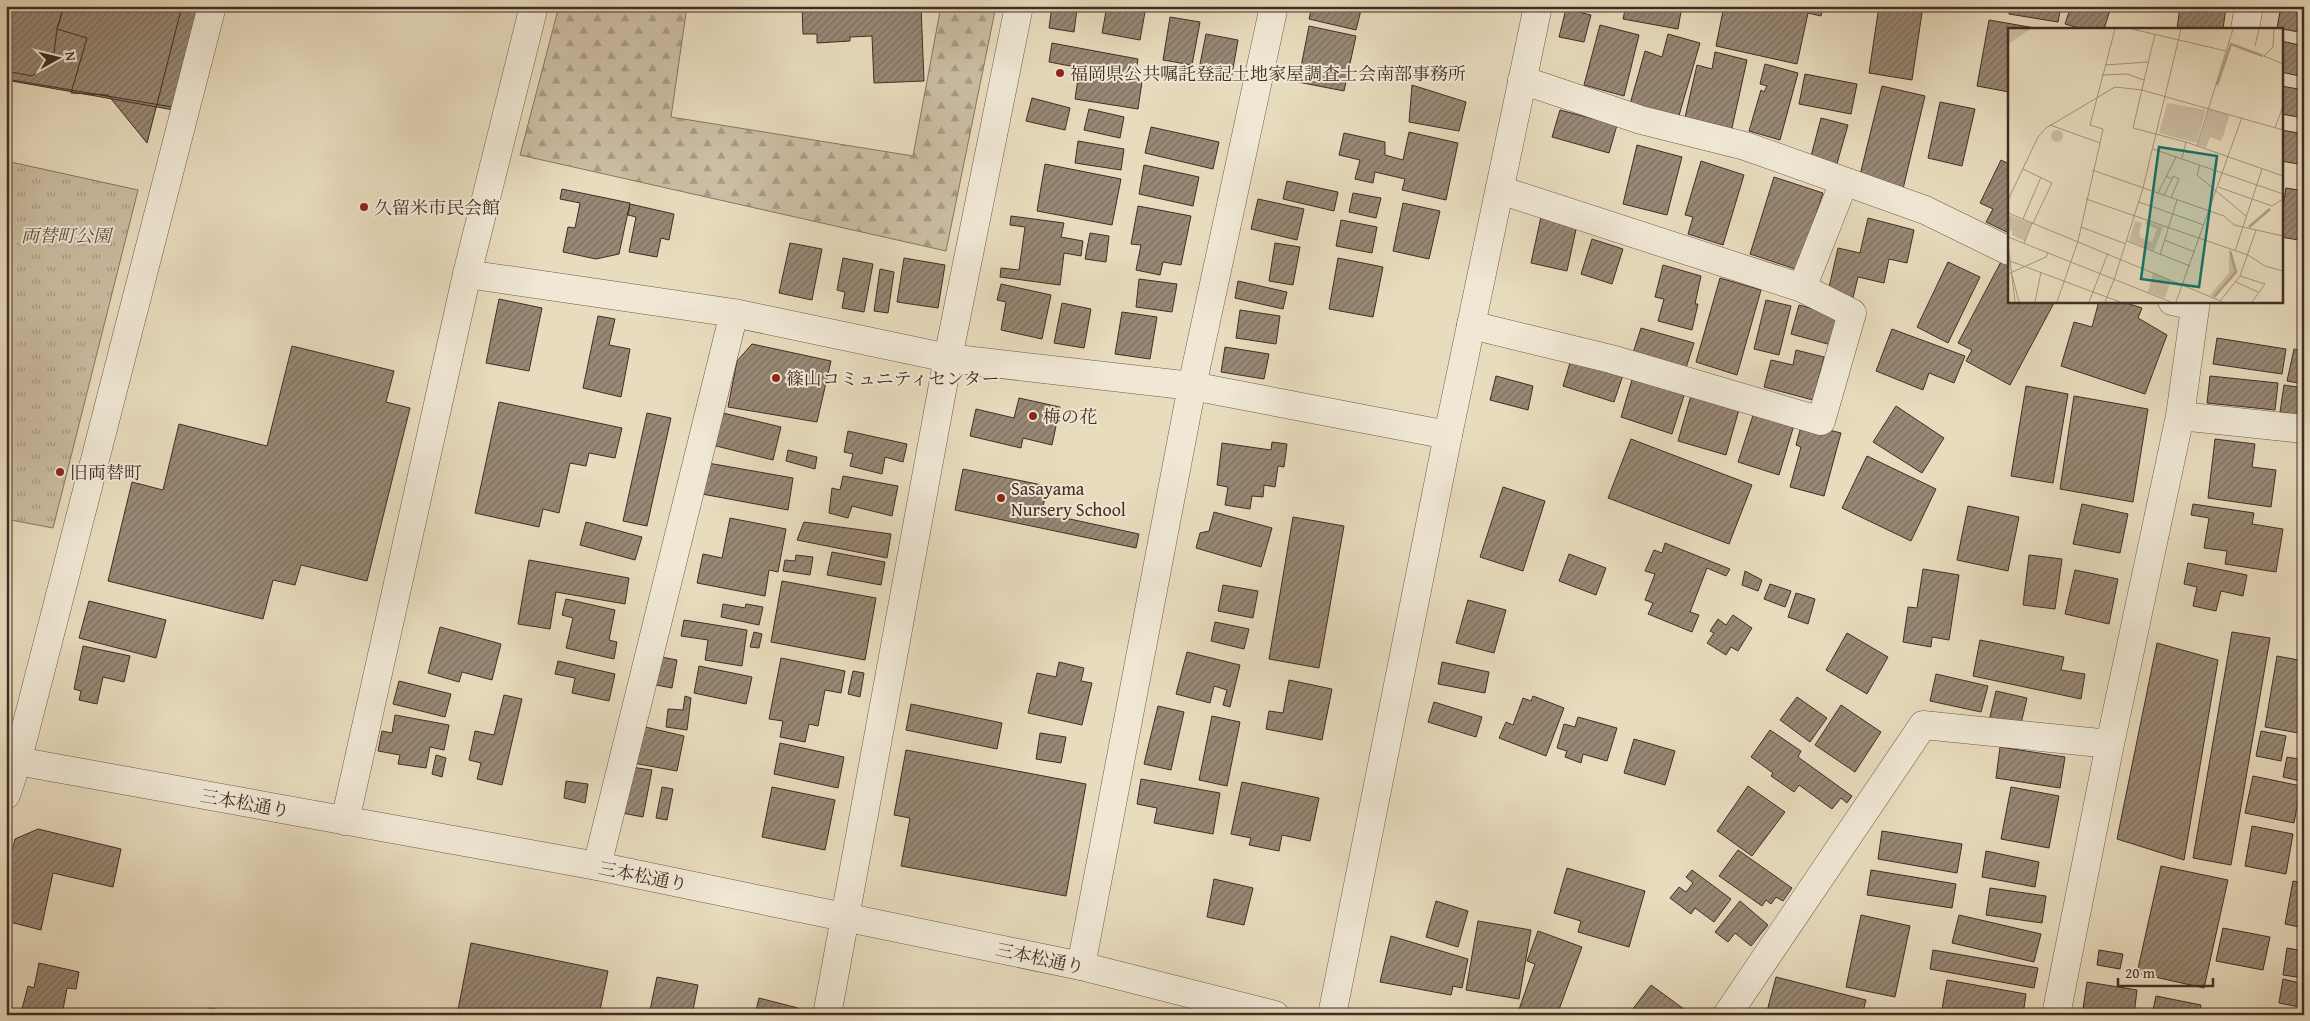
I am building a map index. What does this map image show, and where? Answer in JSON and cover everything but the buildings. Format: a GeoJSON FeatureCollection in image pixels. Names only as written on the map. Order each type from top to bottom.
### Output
{"type":"FeatureCollection","features":[{"type":"Feature","properties":{"kind":"street"},"geometry":{"type":"LineString","coordinates":[[6,795],[12,760],[212,6]]}},
{"type":"Feature","properties":{"kind":"street"},"geometry":{"type":"LineString","coordinates":[[345,821],[467,274],[534,6]]}},
{"type":"Feature","properties":{"kind":"street"},"geometry":{"type":"LineString","coordinates":[[827,1015],[847,917],[948,358],[1020,6]]}},
{"type":"Feature","properties":{"kind":"street"},"geometry":{"type":"LineString","coordinates":[[1081,966],[1192,386],[1274,6]]}},
{"type":"Feature","properties":{"kind":"street"},"geometry":{"type":"LineString","coordinates":[[1332,1015],[1448,435],[1538,6]]}},
{"type":"Feature","properties":{"kind":"street"},"geometry":{"type":"LineString","coordinates":[[2245,28],[2249,6]]}},
{"type":"Feature","properties":{"kind":"street"},"geometry":{"type":"LineString","coordinates":[[1522,80],[1641,120],[1745,146],[1925,210],[2008,251]]}},
{"type":"Feature","properties":{"kind":"street"},"geometry":{"type":"LineString","coordinates":[[1802,288],[1844,182]]}},
{"type":"Feature","properties":{"kind":"street"},"geometry":{"type":"LineString","coordinates":[[1471,325],[1611,358],[1821,421],[1852,314],[1802,288],[1500,190]]}},
{"type":"Feature","properties":{"kind":"street"},"geometry":{"type":"LineString","coordinates":[[467,274],[734,313],[948,358],[1192,386],[1448,435]]}},
{"type":"Feature","properties":{"kind":"street"},"geometry":{"type":"LineString","coordinates":[[2056,1015],[2110,744],[2180,416],[2188,303]]}},
{"type":"Feature","properties":{"kind":"street"},"geometry":{"type":"LineString","coordinates":[[597,866],[734,313]]}},
{"type":"Feature","properties":{"kind":"street"},"geometry":{"type":"LineString","coordinates":[[2180,416],[2304,429]]}},
{"type":"Feature","properties":{"kind":"street"},"geometry":{"type":"LineString","coordinates":[[1727,1015],[1923,725],[2110,744]]}},
{"type":"Feature","properties":{"kind":"street","name":"三本松通り"},"geometry":{"type":"LineString","coordinates":[[12,760],[597,866],[1081,966],[1275,1015]]}},
{"type":"Feature","properties":{"kind":"green space"},"geometry":{"type":"Polygon","coordinates":[[[559,6],[687,6],[671,117],[913,156],[941,6],[996,6],[946,251],[520,155],[559,6]]]}},
{"type":"Feature","properties":{"kind":"green space","name":"両替町公園"},"geometry":{"type":"Polygon","coordinates":[[[6,161],[138,190],[53,528],[6,519],[6,161]]]}},
{"type":"Feature","properties":{"kind":"place","name":"福岡県公共嘱託登記土地家屋調査士会南部事務所"},"geometry":{"type":"Point","coordinates":[1060,73]}},
{"type":"Feature","properties":{"kind":"place","name":"久留米市民会館"},"geometry":{"type":"Point","coordinates":[364,207]}},
{"type":"Feature","properties":{"kind":"place","name":"篠山コミュニティセンター"},"geometry":{"type":"Point","coordinates":[776,378]}},
{"type":"Feature","properties":{"kind":"place","name":"梅の花"},"geometry":{"type":"Point","coordinates":[1033,416]}},
{"type":"Feature","properties":{"kind":"place","name":"旧両替町"},"geometry":{"type":"Point","coordinates":[60,472]}},
{"type":"Feature","properties":{"kind":"place","name":"Sasayama Nursery School"},"geometry":{"type":"Point","coordinates":[1001,498]}}]}
